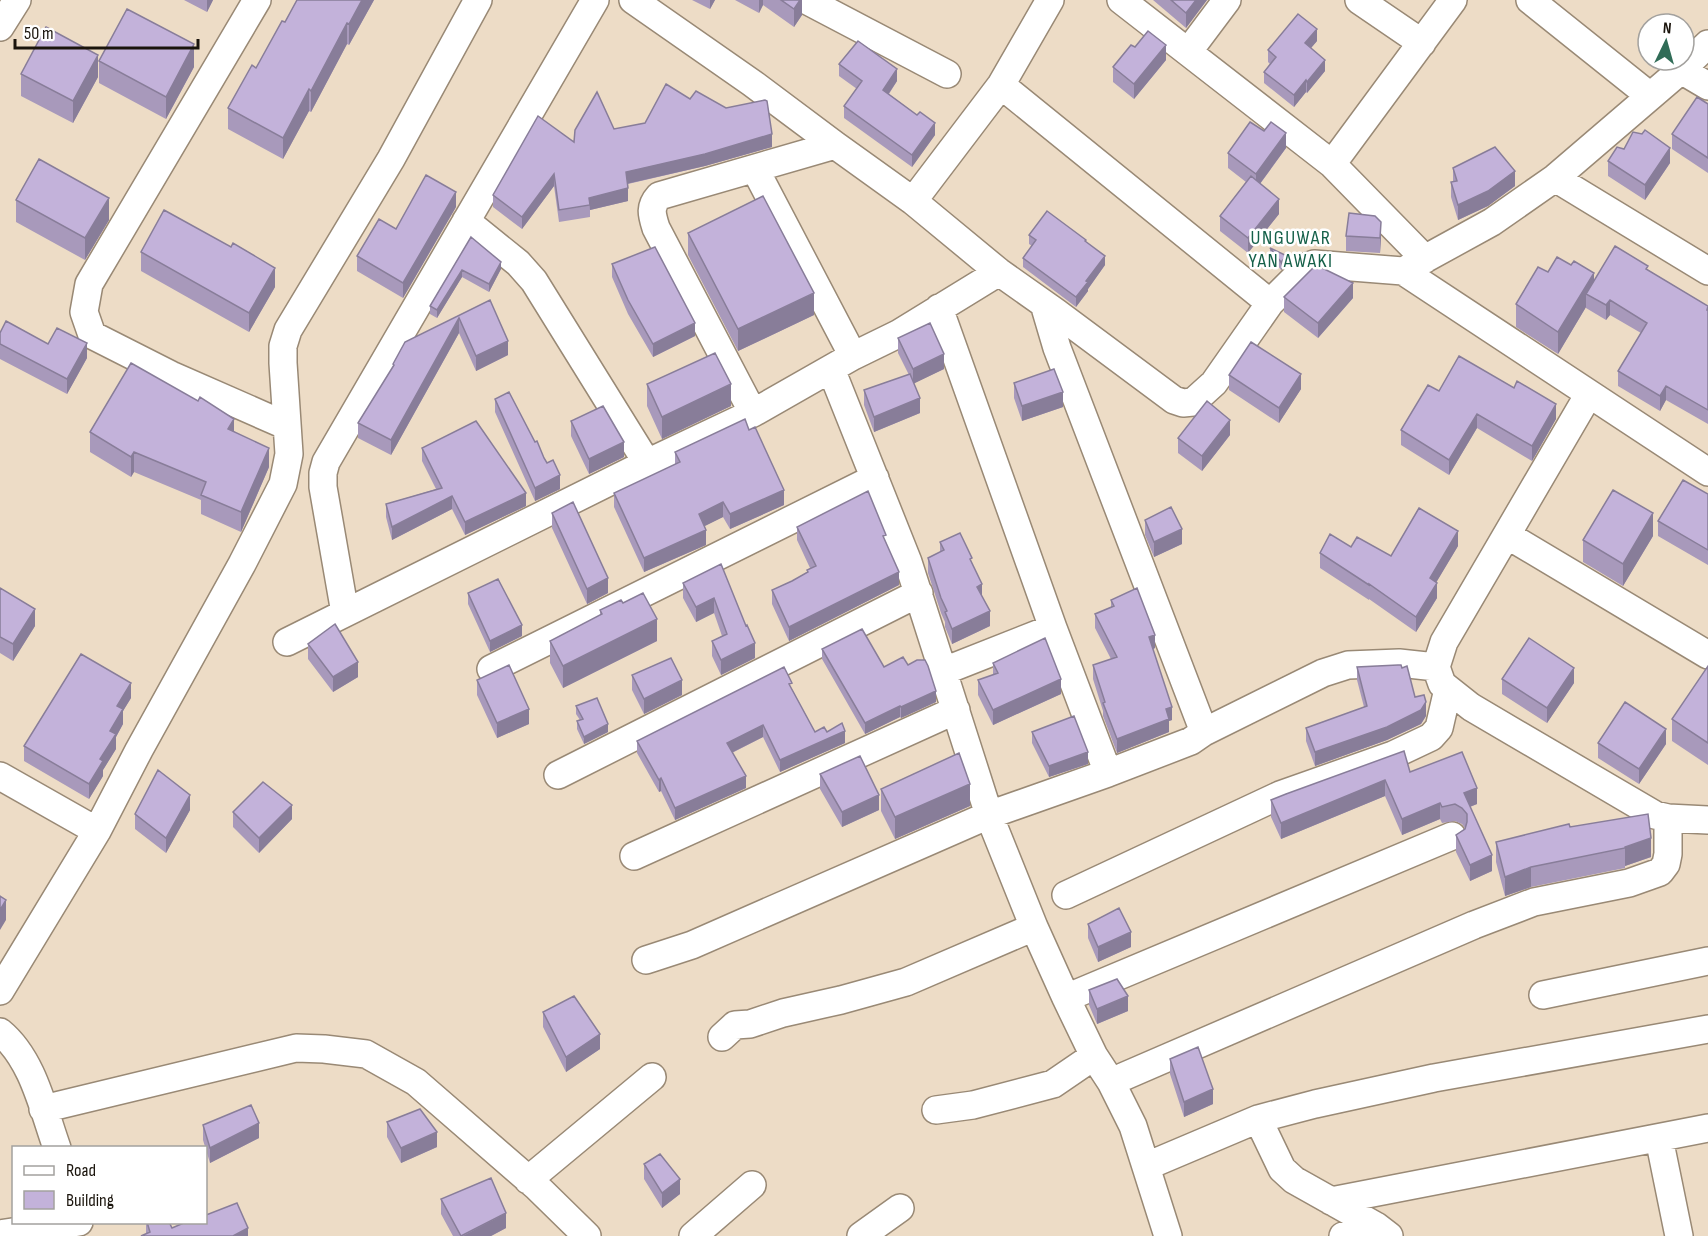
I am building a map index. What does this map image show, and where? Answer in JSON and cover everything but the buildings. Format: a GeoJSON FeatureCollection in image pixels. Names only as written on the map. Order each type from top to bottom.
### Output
{"type":"FeatureCollection","features":[{"type":"Feature","properties":{"kind":"street"},"geometry":{"type":"LineString","coordinates":[[0,27],[17,0]]}},
{"type":"Feature","properties":{"kind":"street"},"geometry":{"type":"LineString","coordinates":[[257,0],[89,284],[84,312],[92,335],[171,375],[287,426]]}},
{"type":"Feature","properties":{"kind":"street"},"geometry":{"type":"LineString","coordinates":[[0,992],[97,831],[283,484],[289,454],[283,363],[283,346],[288,330],[392,159],[478,0]]}},
{"type":"Feature","properties":{"kind":"street"},"geometry":{"type":"LineString","coordinates":[[345,613],[323,487],[326,462],[595,0]]}},
{"type":"Feature","properties":{"kind":"street"},"geometry":{"type":"LineString","coordinates":[[633,0],[752,83],[913,201],[999,272],[1174,400],[1183,404],[1193,402],[1214,382],[1270,303],[1310,265],[1414,265],[1492,222],[1555,178],[1679,72]]}},
{"type":"Feature","properties":{"kind":"street"},"geometry":{"type":"LineString","coordinates":[[806,0],[947,75]]}},
{"type":"Feature","properties":{"kind":"street"},"geometry":{"type":"LineString","coordinates":[[913,201],[1001,85],[1050,0]]}},
{"type":"Feature","properties":{"kind":"street"},"geometry":{"type":"LineString","coordinates":[[1121,0],[1332,164],[1414,265],[1589,394],[1708,472]]}},
{"type":"Feature","properties":{"kind":"street"},"geometry":{"type":"LineString","coordinates":[[1188,52],[1227,0]]}},
{"type":"Feature","properties":{"kind":"street"},"geometry":{"type":"LineString","coordinates":[[1359,0],[1422,43]]}},
{"type":"Feature","properties":{"kind":"street"},"geometry":{"type":"LineString","coordinates":[[1332,164],[1453,0]]}},
{"type":"Feature","properties":{"kind":"street"},"geometry":{"type":"LineString","coordinates":[[1530,0],[1650,96]]}},
{"type":"Feature","properties":{"kind":"street"},"geometry":{"type":"LineString","coordinates":[[1696,56],[1708,44]]}},
{"type":"Feature","properties":{"kind":"street"},"geometry":{"type":"LineString","coordinates":[[1684,72],[1708,86]]}},
{"type":"Feature","properties":{"kind":"street"},"geometry":{"type":"LineString","coordinates":[[1001,85],[1270,303]]}},
{"type":"Feature","properties":{"kind":"street"},"geometry":{"type":"LineString","coordinates":[[753,413],[656,228],[651,213],[653,203],[658,196],[835,146]]}},
{"type":"Feature","properties":{"kind":"street"},"geometry":{"type":"LineString","coordinates":[[754,169],[842,363],[875,478],[919,593],[989,815],[1034,927],[1066,998],[1094,1056],[1111,1082],[1133,1126],[1168,1236]]}},
{"type":"Feature","properties":{"kind":"street"},"geometry":{"type":"LineString","coordinates":[[1555,178],[1708,271]]}},
{"type":"Feature","properties":{"kind":"street"},"geometry":{"type":"LineString","coordinates":[[466,221],[518,263],[534,281],[647,464]]}},
{"type":"Feature","properties":{"kind":"street"},"geometry":{"type":"LineString","coordinates":[[287,642],[753,413],[898,334],[999,272]]}},
{"type":"Feature","properties":{"kind":"street"},"geometry":{"type":"LineString","coordinates":[[1044,304],[1057,348],[1204,732]]}},
{"type":"Feature","properties":{"kind":"street"},"geometry":{"type":"LineString","coordinates":[[939,308],[1053,628],[1108,773]]}},
{"type":"Feature","properties":{"kind":"street"},"geometry":{"type":"LineString","coordinates":[[1066,895],[1280,795],[1393,756],[1431,737],[1438,728],[1444,642],[1589,394]]}},
{"type":"Feature","properties":{"kind":"street"},"geometry":{"type":"LineString","coordinates":[[491,669],[875,478]]}},
{"type":"Feature","properties":{"kind":"street"},"geometry":{"type":"LineString","coordinates":[[1507,535],[1708,655]]}},
{"type":"Feature","properties":{"kind":"street"},"geometry":{"type":"LineString","coordinates":[[558,776],[919,593]]}},
{"type":"Feature","properties":{"kind":"street"},"geometry":{"type":"LineString","coordinates":[[944,671],[1053,628]]}},
{"type":"Feature","properties":{"kind":"street"},"geometry":{"type":"LineString","coordinates":[[646,960],[692,945],[989,815],[1191,741],[1204,732],[1314,677],[1348,666],[1399,663],[1442,678],[1471,707],[1655,815],[1708,820]]}},
{"type":"Feature","properties":{"kind":"street"},"geometry":{"type":"LineString","coordinates":[[634,856],[956,710]]}},
{"type":"Feature","properties":{"kind":"street"},"geometry":{"type":"LineString","coordinates":[[0,776],[97,831]]}},
{"type":"Feature","properties":{"kind":"street"},"geometry":{"type":"LineString","coordinates":[[1111,1082],[1474,925],[1534,902],[1629,883],[1660,872],[1666,864],[1668,854],[1668,818]]}},
{"type":"Feature","properties":{"kind":"street"},"geometry":{"type":"LineString","coordinates":[[1066,998],[1452,836]]}},
{"type":"Feature","properties":{"kind":"street"},"geometry":{"type":"LineString","coordinates":[[722,1037],[735,1025],[750,1024],[783,1013],[906,982],[1034,927]]}},
{"type":"Feature","properties":{"kind":"street"},"geometry":{"type":"LineString","coordinates":[[1543,995],[1708,961]]}},
{"type":"Feature","properties":{"kind":"street"},"geometry":{"type":"LineString","coordinates":[[1147,1166],[1258,1119],[1315,1104],[1434,1078],[1708,1029]]}},
{"type":"Feature","properties":{"kind":"street"},"geometry":{"type":"LineString","coordinates":[[0,1032],[27,1064],[56,1146]]}},
{"type":"Feature","properties":{"kind":"street"},"geometry":{"type":"LineString","coordinates":[[43,1109],[296,1048],[366,1054],[416,1082],[528,1179],[587,1236]]}},
{"type":"Feature","properties":{"kind":"street"},"geometry":{"type":"LineString","coordinates":[[936,1110],[973,1105],[1053,1084],[1094,1056]]}},
{"type":"Feature","properties":{"kind":"street"},"geometry":{"type":"LineString","coordinates":[[528,1179],[652,1077]]}},
{"type":"Feature","properties":{"kind":"street"},"geometry":{"type":"LineString","coordinates":[[1258,1119],[1282,1169],[1294,1180],[1383,1231]]}},
{"type":"Feature","properties":{"kind":"street"},"geometry":{"type":"LineString","coordinates":[[1331,1201],[1708,1128]]}},
{"type":"Feature","properties":{"kind":"street"},"geometry":{"type":"LineString","coordinates":[[1659,1138],[1679,1236]]}},
{"type":"Feature","properties":{"kind":"street"},"geometry":{"type":"LineString","coordinates":[[693,1236],[752,1185]]}},
{"type":"Feature","properties":{"kind":"street"},"geometry":{"type":"LineString","coordinates":[[861,1236],[900,1208]]}},
{"type":"Feature","properties":{"kind":"street"},"geometry":{"type":"LineString","coordinates":[[0,1234],[66,1224]]}},
{"type":"Feature","properties":{"kind":"street"},"geometry":{"type":"LineString","coordinates":[[1342,1236],[1383,1231]]}},
{"type":"Feature","properties":{"kind":"district","name":"UNGUWAR YAN AWAKI"},"geometry":{"type":"Point","coordinates":[1291,248]}}]}
